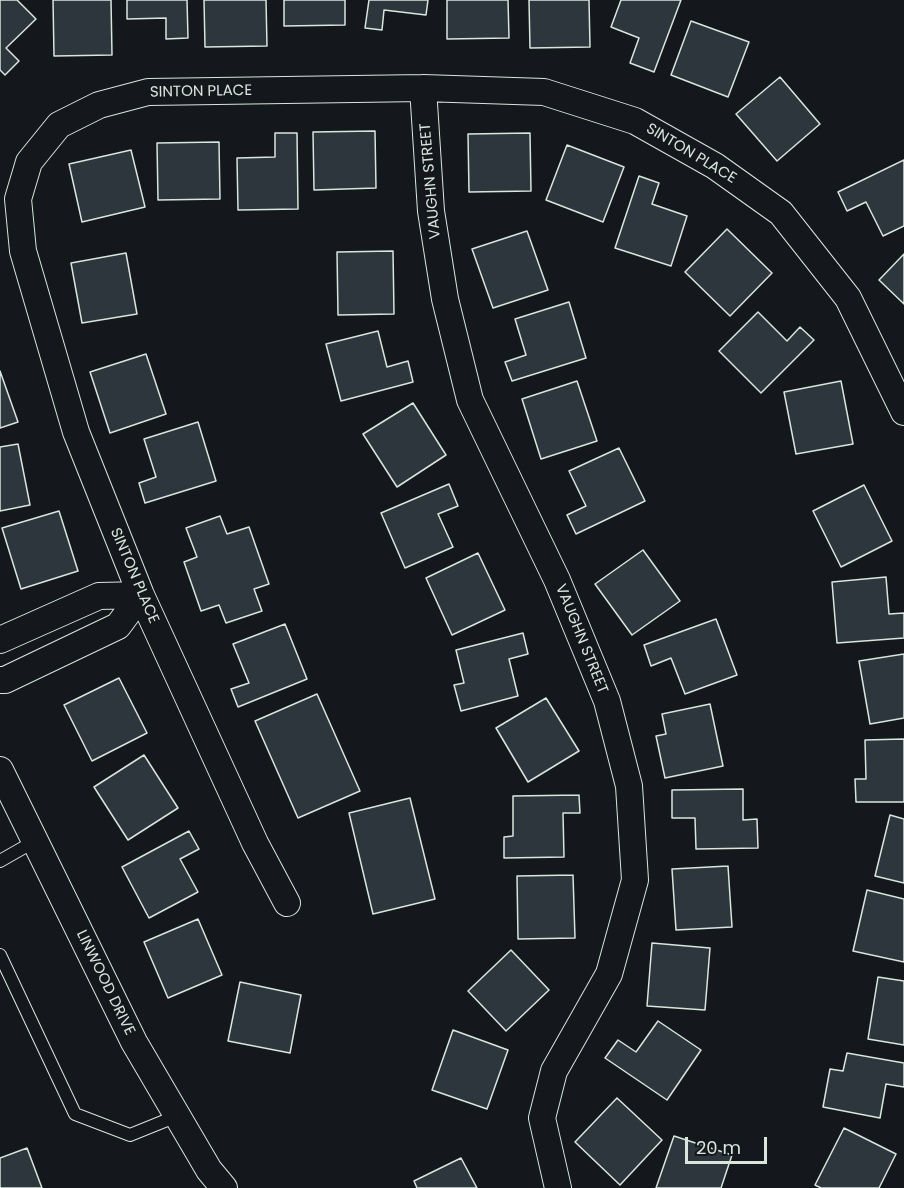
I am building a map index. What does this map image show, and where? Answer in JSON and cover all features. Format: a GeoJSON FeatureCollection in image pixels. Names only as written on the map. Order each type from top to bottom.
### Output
{"type":"FeatureCollection","features":[{"type":"Feature","properties":{"kind":"street","name":"SINTON PLACE"},"geometry":{"type":"LineString","coordinates":[[287,903],[255,843],[141,595],[76,432],[23,251],[18,199],[29,162],[59,125],[99,105],[148,92],[423,88],[544,92],[634,121],[715,166],[781,213],[848,298],[904,412]]}},
{"type":"Feature","properties":{"kind":"street","name":"VAUGHN STREET"},"geometry":{"type":"LineString","coordinates":[[423,88],[433,222],[445,299],[470,400],[557,580],[607,701],[629,786],[635,880],[609,974],[554,1071],[542,1118],[558,1188]]}},
{"type":"Feature","properties":{"kind":"street"},"geometry":{"type":"LineString","coordinates":[[0,640],[99,596],[141,595]]}},
{"type":"Feature","properties":{"kind":"street"},"geometry":{"type":"LineString","coordinates":[[0,680],[118,626],[141,595]]}},
{"type":"Feature","properties":{"kind":"street","name":"LINWOOD DRIVE"},"geometry":{"type":"LineString","coordinates":[[0,770],[134,1042],[209,1170],[224,1188]]}},
{"type":"Feature","properties":{"kind":"lane"},"geometry":{"type":"LineString","coordinates":[[0,861],[35,841]]}},
{"type":"Feature","properties":{"kind":"lane"},"geometry":{"type":"LineString","coordinates":[[0,955],[75,1114],[130,1135],[177,1116]]}},
{"type":"Feature","properties":{"kind":"building"},"geometry":{"type":"Polygon","coordinates":[[[0,0],[17,0],[36,19],[6,48],[19,61],[5,75],[0,70],[0,0]]]}},
{"type":"Feature","properties":{"kind":"building"},"geometry":{"type":"Polygon","coordinates":[[[53,0],[111,0],[112,55],[54,56],[53,0]]]}},
{"type":"Feature","properties":{"kind":"building"},"geometry":{"type":"Polygon","coordinates":[[[127,0],[187,0],[188,38],[166,39],[166,18],[127,19],[127,0]]]}},
{"type":"Feature","properties":{"kind":"building"},"geometry":{"type":"Polygon","coordinates":[[[204,0],[266,0],[267,46],[205,47],[204,0]]]}},
{"type":"Feature","properties":{"kind":"building"},"geometry":{"type":"Polygon","coordinates":[[[284,0],[345,0],[345,25],[284,26],[284,0]]]}},
{"type":"Feature","properties":{"kind":"building"},"geometry":{"type":"Polygon","coordinates":[[[369,0],[428,0],[426,15],[384,10],[382,30],[365,28],[369,0]]]}},
{"type":"Feature","properties":{"kind":"building"},"geometry":{"type":"Polygon","coordinates":[[[447,0],[508,0],[509,38],[447,39],[447,0]]]}},
{"type":"Feature","properties":{"kind":"building"},"geometry":{"type":"Polygon","coordinates":[[[529,0],[589,0],[590,47],[530,48],[529,0]]]}},
{"type":"Feature","properties":{"kind":"building"},"geometry":{"type":"Polygon","coordinates":[[[621,0],[681,0],[654,72],[630,63],[639,38],[611,27],[621,0]]]}},
{"type":"Feature","properties":{"kind":"building"},"geometry":{"type":"Polygon","coordinates":[[[691,21],[749,42],[728,97],[671,75],[691,21]]]}},
{"type":"Feature","properties":{"kind":"building"},"geometry":{"type":"Polygon","coordinates":[[[780,77],[820,124],[777,161],[736,114],[780,77]]]}},
{"type":"Feature","properties":{"kind":"building"},"geometry":{"type":"Polygon","coordinates":[[[375,131],[376,188],[314,190],[313,132],[375,131]]]}},
{"type":"Feature","properties":{"kind":"building"},"geometry":{"type":"Polygon","coordinates":[[[275,133],[297,133],[298,209],[238,210],[237,158],[275,157],[275,133]]]}},
{"type":"Feature","properties":{"kind":"building"},"geometry":{"type":"Polygon","coordinates":[[[530,133],[531,191],[469,192],[468,134],[530,133]]]}},
{"type":"Feature","properties":{"kind":"building"},"geometry":{"type":"Polygon","coordinates":[[[219,142],[220,199],[158,200],[157,143],[219,142]]]}},
{"type":"Feature","properties":{"kind":"building"},"geometry":{"type":"Polygon","coordinates":[[[567,145],[624,167],[603,222],[546,200],[567,145]]]}},
{"type":"Feature","properties":{"kind":"building"},"geometry":{"type":"Polygon","coordinates":[[[131,150],[145,207],[82,222],[69,164],[131,150]]]}},
{"type":"Feature","properties":{"kind":"building"},"geometry":{"type":"Polygon","coordinates":[[[904,160],[904,226],[883,236],[866,202],[847,211],[838,192],[904,160]]]}},
{"type":"Feature","properties":{"kind":"building"},"geometry":{"type":"Polygon","coordinates":[[[639,176],[659,183],[652,204],[687,216],[671,266],[615,248],[639,176]]]}},
{"type":"Feature","properties":{"kind":"building"},"geometry":{"type":"Polygon","coordinates":[[[727,229],[772,273],[730,316],[685,272],[727,229]]]}},
{"type":"Feature","properties":{"kind":"building"},"geometry":{"type":"Polygon","coordinates":[[[527,231],[548,290],[493,308],[472,249],[527,231]]]}},
{"type":"Feature","properties":{"kind":"building"},"geometry":{"type":"Polygon","coordinates":[[[393,251],[394,314],[338,315],[337,252],[393,251]]]}},
{"type":"Feature","properties":{"kind":"building"},"geometry":{"type":"Polygon","coordinates":[[[126,253],[137,314],[82,323],[71,263],[126,253]]]}},
{"type":"Feature","properties":{"kind":"building"},"geometry":{"type":"Polygon","coordinates":[[[904,254],[904,304],[879,280],[904,254]]]}},
{"type":"Feature","properties":{"kind":"building"},"geometry":{"type":"Polygon","coordinates":[[[569,302],[586,358],[512,381],[505,362],[526,355],[515,319],[569,302]]]}},
{"type":"Feature","properties":{"kind":"building"},"geometry":{"type":"Polygon","coordinates":[[[758,312],[787,341],[800,327],[814,340],[761,393],[719,351],[758,312]]]}},
{"type":"Feature","properties":{"kind":"building"},"geometry":{"type":"Polygon","coordinates":[[[378,331],[387,367],[408,361],[413,382],[341,401],[326,344],[378,331]]]}},
{"type":"Feature","properties":{"kind":"building"},"geometry":{"type":"Polygon","coordinates":[[[146,354],[166,414],[110,433],[90,372],[146,354]]]}},
{"type":"Feature","properties":{"kind":"building"},"geometry":{"type":"Polygon","coordinates":[[[0,371],[18,422],[0,428],[0,371]]]}},
{"type":"Feature","properties":{"kind":"building"},"geometry":{"type":"Polygon","coordinates":[[[577,381],[597,441],[541,459],[522,399],[577,381]]]}},
{"type":"Feature","properties":{"kind":"building"},"geometry":{"type":"Polygon","coordinates":[[[841,381],[853,444],[796,454],[784,392],[841,381]]]}},
{"type":"Feature","properties":{"kind":"building"},"geometry":{"type":"Polygon","coordinates":[[[413,403],[446,455],[397,487],[363,434],[413,403]]]}},
{"type":"Feature","properties":{"kind":"building"},"geometry":{"type":"Polygon","coordinates":[[[198,422],[216,481],[145,503],[139,483],[156,477],[144,439],[198,422]]]}},
{"type":"Feature","properties":{"kind":"building"},"geometry":{"type":"Polygon","coordinates":[[[18,444],[30,505],[0,511],[0,447],[18,444]]]}},
{"type":"Feature","properties":{"kind":"building"},"geometry":{"type":"Polygon","coordinates":[[[619,448],[645,501],[576,534],[567,515],[586,506],[569,471],[619,448]]]}},
{"type":"Feature","properties":{"kind":"building"},"geometry":{"type":"Polygon","coordinates":[[[449,484],[458,506],[438,514],[453,547],[405,568],[381,513],[449,484]]]}},
{"type":"Feature","properties":{"kind":"building"},"geometry":{"type":"Polygon","coordinates":[[[864,485],[892,541],[841,567],[813,511],[864,485]]]}},
{"type":"Feature","properties":{"kind":"building"},"geometry":{"type":"Polygon","coordinates":[[[59,511],[78,571],[21,589],[2,528],[59,511]]]}},
{"type":"Feature","properties":{"kind":"building"},"geometry":{"type":"Polygon","coordinates":[[[220,516],[227,534],[249,527],[269,584],[254,589],[262,611],[226,623],[219,605],[201,611],[184,562],[197,557],[186,528],[220,516]]]}},
{"type":"Feature","properties":{"kind":"building"},"geometry":{"type":"Polygon","coordinates":[[[643,550],[680,601],[632,635],[595,584],[643,550]]]}},
{"type":"Feature","properties":{"kind":"building"},"geometry":{"type":"Polygon","coordinates":[[[478,553],[505,610],[452,635],[426,578],[478,553]]]}},
{"type":"Feature","properties":{"kind":"building"},"geometry":{"type":"Polygon","coordinates":[[[886,577],[889,614],[904,613],[904,638],[837,643],[832,582],[886,577]]]}},
{"type":"Feature","properties":{"kind":"building"},"geometry":{"type":"Polygon","coordinates":[[[716,619],[737,675],[685,694],[671,658],[651,666],[644,645],[716,619]]]}},
{"type":"Feature","properties":{"kind":"building"},"geometry":{"type":"Polygon","coordinates":[[[285,624],[307,679],[238,707],[231,689],[249,683],[233,644],[285,624]]]}},
{"type":"Feature","properties":{"kind":"building"},"geometry":{"type":"Polygon","coordinates":[[[523,633],[528,654],[509,659],[518,696],[461,711],[454,685],[464,683],[456,650],[523,633]]]}},
{"type":"Feature","properties":{"kind":"building"},"geometry":{"type":"Polygon","coordinates":[[[904,654],[904,718],[870,724],[859,661],[904,654]]]}},
{"type":"Feature","properties":{"kind":"building"},"geometry":{"type":"Polygon","coordinates":[[[119,678],[147,733],[92,761],[64,705],[119,678]]]}},
{"type":"Feature","properties":{"kind":"building"},"geometry":{"type":"Polygon","coordinates":[[[317,694],[360,791],[298,818],[255,721],[317,694]]]}},
{"type":"Feature","properties":{"kind":"building"},"geometry":{"type":"Polygon","coordinates":[[[546,698],[579,751],[528,782],[496,728],[546,698]]]}},
{"type":"Feature","properties":{"kind":"building"},"geometry":{"type":"Polygon","coordinates":[[[710,704],[723,766],[665,778],[656,736],[666,734],[662,714],[710,704]]]}},
{"type":"Feature","properties":{"kind":"building"},"geometry":{"type":"Polygon","coordinates":[[[904,739],[904,802],[856,802],[855,779],[866,779],[865,740],[904,739]]]}},
{"type":"Feature","properties":{"kind":"building"},"geometry":{"type":"Polygon","coordinates":[[[144,755],[178,808],[128,840],[94,787],[144,755]]]}},
{"type":"Feature","properties":{"kind":"building"},"geometry":{"type":"Polygon","coordinates":[[[743,789],[743,820],[757,819],[758,848],[696,849],[695,818],[672,818],[672,790],[743,789]]]}},
{"type":"Feature","properties":{"kind":"building"},"geometry":{"type":"Polygon","coordinates":[[[579,795],[580,813],[563,813],[564,857],[504,858],[504,837],[513,836],[513,796],[579,795]]]}},
{"type":"Feature","properties":{"kind":"building"},"geometry":{"type":"Polygon","coordinates":[[[410,798],[435,899],[373,914],[349,813],[410,798]]]}},
{"type":"Feature","properties":{"kind":"building"},"geometry":{"type":"Polygon","coordinates":[[[890,815],[904,819],[904,883],[875,876],[890,815]]]}},
{"type":"Feature","properties":{"kind":"building"},"geometry":{"type":"Polygon","coordinates":[[[189,831],[199,849],[180,859],[198,892],[149,918],[122,867],[189,831]]]}},
{"type":"Feature","properties":{"kind":"building"},"geometry":{"type":"Polygon","coordinates":[[[728,866],[732,927],[676,930],[672,869],[728,866]]]}},
{"type":"Feature","properties":{"kind":"building"},"geometry":{"type":"Polygon","coordinates":[[[573,875],[575,938],[518,939],[517,876],[573,875]]]}},
{"type":"Feature","properties":{"kind":"building"},"geometry":{"type":"Polygon","coordinates":[[[867,890],[904,899],[904,962],[853,951],[867,890]]]}},
{"type":"Feature","properties":{"kind":"building"},"geometry":{"type":"Polygon","coordinates":[[[198,919],[222,975],[168,998],[144,942],[198,919]]]}},
{"type":"Feature","properties":{"kind":"building"},"geometry":{"type":"Polygon","coordinates":[[[652,943],[710,948],[705,1010],[647,1006],[652,943]]]}},
{"type":"Feature","properties":{"kind":"building"},"geometry":{"type":"Polygon","coordinates":[[[511,950],[549,990],[506,1031],[468,991],[511,950]]]}},
{"type":"Feature","properties":{"kind":"building"},"geometry":{"type":"Polygon","coordinates":[[[878,977],[904,981],[904,1045],[868,1039],[878,977]]]}},
{"type":"Feature","properties":{"kind":"building"},"geometry":{"type":"Polygon","coordinates":[[[240,982],[301,995],[290,1053],[228,1041],[240,982]]]}},
{"type":"Feature","properties":{"kind":"building"},"geometry":{"type":"Polygon","coordinates":[[[658,1021],[701,1050],[667,1100],[605,1058],[618,1040],[636,1052],[658,1021]]]}},
{"type":"Feature","properties":{"kind":"building"},"geometry":{"type":"Polygon","coordinates":[[[453,1030],[508,1050],[487,1109],[432,1090],[453,1030]]]}},
{"type":"Feature","properties":{"kind":"building"},"geometry":{"type":"Polygon","coordinates":[[[847,1053],[904,1063],[904,1087],[886,1084],[880,1118],[823,1107],[830,1069],[843,1071],[847,1053]]]}},
{"type":"Feature","properties":{"kind":"building"},"geometry":{"type":"Polygon","coordinates":[[[617,1098],[662,1140],[620,1185],[575,1142],[617,1098]]]}},
{"type":"Feature","properties":{"kind":"building"},"geometry":{"type":"Polygon","coordinates":[[[844,1128],[896,1154],[879,1188],[821,1188],[815,1185],[844,1128]]]}},
{"type":"Feature","properties":{"kind":"building"},"geometry":{"type":"Polygon","coordinates":[[[674,1136],[732,1155],[721,1188],[656,1188],[674,1136]]]}},
{"type":"Feature","properties":{"kind":"building"},"geometry":{"type":"Polygon","coordinates":[[[27,1148],[42,1188],[0,1188],[0,1158],[27,1148]]]}},
{"type":"Feature","properties":{"kind":"building"},"geometry":{"type":"Polygon","coordinates":[[[461,1158],[477,1188],[417,1188],[414,1181],[461,1158]]]}}]}
